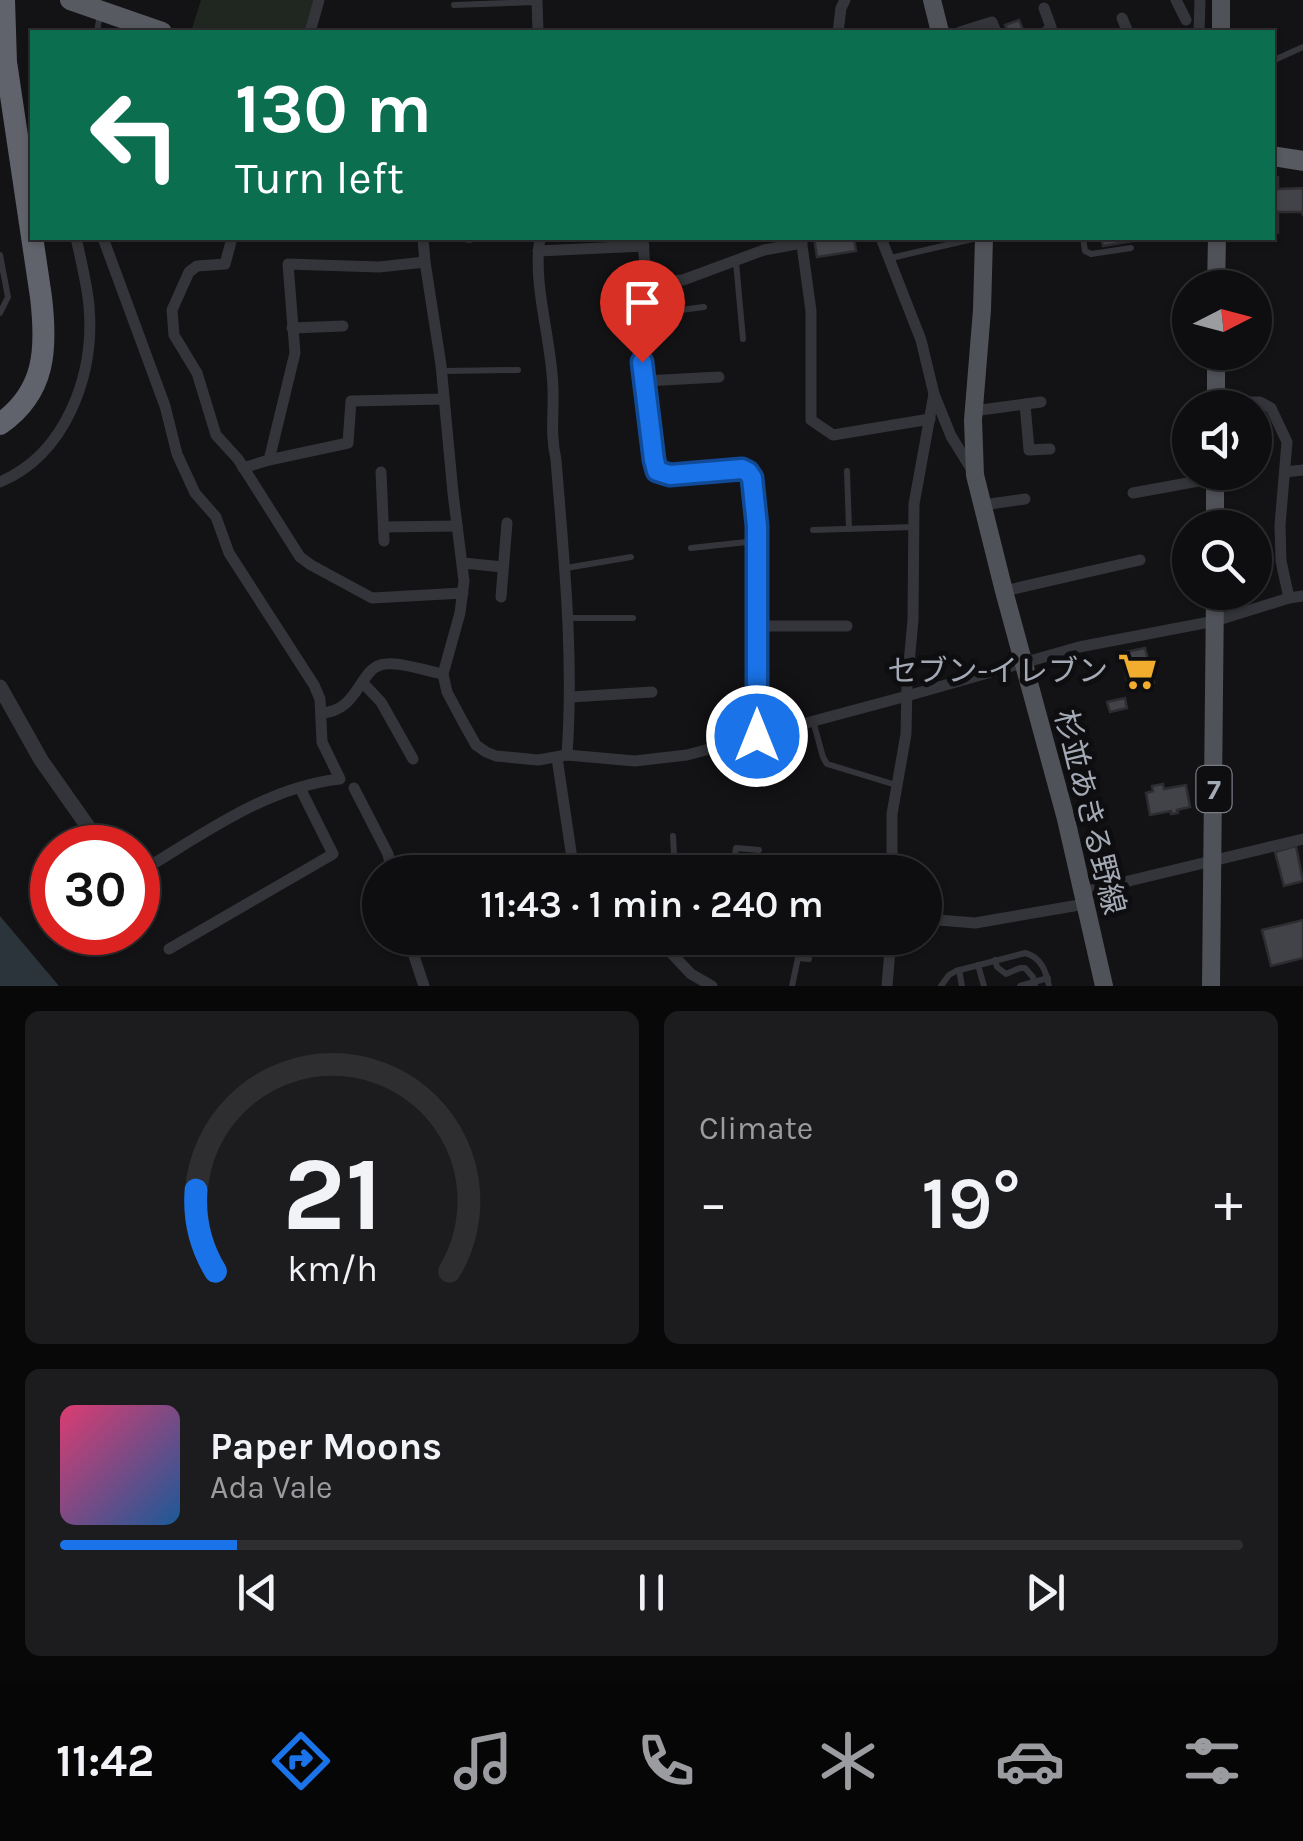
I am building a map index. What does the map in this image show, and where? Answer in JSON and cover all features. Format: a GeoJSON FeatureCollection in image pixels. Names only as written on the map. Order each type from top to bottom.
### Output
{"type":"FeatureCollection","features":[{"type":"Feature","properties":{"kind":"highway"},"geometry":{"type":"LineString","coordinates":[[4,0],[6,62],[30,223]]}},
{"type":"Feature","properties":{"kind":"highway"},"geometry":{"type":"LineString","coordinates":[[70,0],[156,30]]}},
{"type":"Feature","properties":{"kind":"highway"},"geometry":{"type":"LineString","coordinates":[[0,130],[31,336],[24,374],[0,406]]}},
{"type":"Feature","properties":{"kind":"highway"},"geometry":{"type":"LineString","coordinates":[[1275,156],[1303,161]]}},
{"type":"Feature","properties":{"kind":"highway"},"geometry":{"type":"LineString","coordinates":[[0,424],[32,390],[41,364],[44,334],[33,240]]}},
{"type":"Feature","properties":{"kind":"main road"},"geometry":{"type":"LineString","coordinates":[[932,0],[940,30]]}},
{"type":"Feature","properties":{"kind":"main road"},"geometry":{"type":"LineString","coordinates":[[1221,30],[1222,0]]}},
{"type":"Feature","properties":{"kind":"main road","name":"杉並あきる野線"},"geometry":{"type":"LineString","coordinates":[[980,240],[982,310],[973,411],[976,475],[1066,819],[1104,986]]}},
{"type":"Feature","properties":{"kind":"main road"},"geometry":{"type":"LineString","coordinates":[[1216,270],[1217,240]]}},
{"type":"Feature","properties":{"kind":"main road","name":"7"},"geometry":{"type":"LineString","coordinates":[[1212,986],[1215,610]]}},
{"type":"Feature","properties":{"kind":"street"},"geometry":{"type":"LineString","coordinates":[[311,30],[319,0]]}},
{"type":"Feature","properties":{"kind":"street"},"geometry":{"type":"LineString","coordinates":[[838,30],[840,8],[845,0]]}},
{"type":"Feature","properties":{"kind":"street"},"geometry":{"type":"LineString","coordinates":[[1176,0],[1186,20]]}},
{"type":"Feature","properties":{"kind":"street"},"geometry":{"type":"LineString","coordinates":[[1199,30],[1200,0]]}},
{"type":"Feature","properties":{"kind":"street"},"geometry":{"type":"LineString","coordinates":[[537,1],[538,30]]}},
{"type":"Feature","properties":{"kind":"street"},"geometry":{"type":"LineString","coordinates":[[1044,8],[1052,28],[1049,30]]}},
{"type":"Feature","properties":{"kind":"street"},"geometry":{"type":"LineString","coordinates":[[1122,18],[1125,30]]}},
{"type":"Feature","properties":{"kind":"street"},"geometry":{"type":"LineString","coordinates":[[966,30],[992,22],[995,30]]}},
{"type":"Feature","properties":{"kind":"street"},"geometry":{"type":"LineString","coordinates":[[0,482],[34,463],[52,442],[75,403],[83,378],[90,329],[89,304],[76,240]]}},
{"type":"Feature","properties":{"kind":"street"},"geometry":{"type":"LineString","coordinates":[[104,240],[165,406],[177,454],[194,492],[216,517],[229,553],[314,685],[320,700],[322,742],[340,779],[316,782],[262,800],[160,859]]}},
{"type":"Feature","properties":{"kind":"street"},"geometry":{"type":"LineString","coordinates":[[231,240],[225,264],[197,266],[189,272],[172,310],[178,345],[197,373],[216,435],[243,468],[300,557],[311,565],[372,598],[463,593]]}},
{"type":"Feature","properties":{"kind":"street"},"geometry":{"type":"LineString","coordinates":[[424,240],[464,581],[460,613],[442,674],[447,692],[476,745],[486,752],[538,760],[562,757],[635,762],[686,755],[1078,647],[1215,621],[1303,596]]}},
{"type":"Feature","properties":{"kind":"street"},"geometry":{"type":"LineString","coordinates":[[540,240],[554,389],[551,438],[569,618],[572,696],[562,757],[572,855]]}},
{"type":"Feature","properties":{"kind":"street"},"geometry":{"type":"LineString","coordinates":[[644,282],[683,280],[802,240],[811,311],[811,420],[833,434],[930,418]]}},
{"type":"Feature","properties":{"kind":"street"},"geometry":{"type":"LineString","coordinates":[[883,240],[920,340],[934,394],[951,436],[976,475]]}},
{"type":"Feature","properties":{"kind":"street"},"geometry":{"type":"LineString","coordinates":[[538,252],[644,242],[640,315],[657,471],[670,475],[742,469],[752,478],[757,736]]}},
{"type":"Feature","properties":{"kind":"street"},"geometry":{"type":"LineString","coordinates":[[269,460],[295,353],[288,264],[379,267],[424,262]]}},
{"type":"Feature","properties":{"kind":"street"},"geometry":{"type":"LineString","coordinates":[[292,328],[343,326]]}},
{"type":"Feature","properties":{"kind":"street"},"geometry":{"type":"LineString","coordinates":[[645,380],[719,377]]}},
{"type":"Feature","properties":{"kind":"street"},"geometry":{"type":"LineString","coordinates":[[892,855],[892,814],[906,734],[913,620],[914,504],[934,394]]}},
{"type":"Feature","properties":{"kind":"street"},"geometry":{"type":"LineString","coordinates":[[243,468],[348,443],[351,401],[444,399]]}},
{"type":"Feature","properties":{"kind":"street"},"geometry":{"type":"LineString","coordinates":[[973,411],[1041,402]]}},
{"type":"Feature","properties":{"kind":"street"},"geometry":{"type":"LineString","coordinates":[[1025,404],[1029,450],[1050,449]]}},
{"type":"Feature","properties":{"kind":"street"},"geometry":{"type":"LineString","coordinates":[[1272,412],[1286,442],[1280,525],[1289,598]]}},
{"type":"Feature","properties":{"kind":"street"},"geometry":{"type":"LineString","coordinates":[[1285,472],[1303,470]]}},
{"type":"Feature","properties":{"kind":"street"},"geometry":{"type":"LineString","coordinates":[[380,472],[384,541]]}},
{"type":"Feature","properties":{"kind":"street"},"geometry":{"type":"LineString","coordinates":[[1133,493],[1172,484]]}},
{"type":"Feature","properties":{"kind":"street"},"geometry":{"type":"LineString","coordinates":[[982,506],[1026,499]]}},
{"type":"Feature","properties":{"kind":"street"},"geometry":{"type":"LineString","coordinates":[[501,597],[507,523]]}},
{"type":"Feature","properties":{"kind":"street"},"geometry":{"type":"LineString","coordinates":[[384,527],[457,526]]}},
{"type":"Feature","properties":{"kind":"street"},"geometry":{"type":"LineString","coordinates":[[1004,590],[1140,560]]}},
{"type":"Feature","properties":{"kind":"street"},"geometry":{"type":"LineString","coordinates":[[463,563],[503,567]]}},
{"type":"Feature","properties":{"kind":"street"},"geometry":{"type":"LineString","coordinates":[[756,626],[847,626]]}},
{"type":"Feature","properties":{"kind":"street"},"geometry":{"type":"LineString","coordinates":[[321,713],[333,713],[348,702],[375,667],[382,664],[442,674]]}},
{"type":"Feature","properties":{"kind":"street"},"geometry":{"type":"LineString","coordinates":[[364,683],[381,702],[412,759]]}},
{"type":"Feature","properties":{"kind":"street"},"geometry":{"type":"LineString","coordinates":[[0,687],[41,760],[87,825]]}},
{"type":"Feature","properties":{"kind":"street"},"geometry":{"type":"LineString","coordinates":[[572,696],[652,692]]}},
{"type":"Feature","properties":{"kind":"street"},"geometry":{"type":"LineString","coordinates":[[169,949],[333,854],[300,788]]}},
{"type":"Feature","properties":{"kind":"street"},"geometry":{"type":"LineString","coordinates":[[354,788],[388,855]]}},
{"type":"Feature","properties":{"kind":"street"},"geometry":{"type":"LineString","coordinates":[[942,920],[975,923],[1303,839]]}},
{"type":"Feature","properties":{"kind":"street"},"geometry":{"type":"LineString","coordinates":[[414,955],[424,986]]}},
{"type":"Feature","properties":{"kind":"street"},"geometry":{"type":"LineString","coordinates":[[673,955],[691,974],[712,986]]}},
{"type":"Feature","properties":{"kind":"street"},"geometry":{"type":"LineString","coordinates":[[886,986],[889,955]]}},
{"type":"Feature","properties":{"kind":"lane"},"geometry":{"type":"LineString","coordinates":[[454,4],[537,1]]}},
{"type":"Feature","properties":{"kind":"lane"},"geometry":{"type":"LineString","coordinates":[[97,30],[100,10]]}},
{"type":"Feature","properties":{"kind":"lane"},"geometry":{"type":"LineString","coordinates":[[1275,60],[1303,47]]}},
{"type":"Feature","properties":{"kind":"lane"},"geometry":{"type":"LineString","coordinates":[[890,258],[971,240]]}},
{"type":"Feature","properties":{"kind":"lane"},"geometry":{"type":"LineString","coordinates":[[1083,240],[1085,250],[1091,254],[1131,248]]}},
{"type":"Feature","properties":{"kind":"lane"},"geometry":{"type":"LineString","coordinates":[[0,255],[8,297],[0,314]]}},
{"type":"Feature","properties":{"kind":"lane"},"geometry":{"type":"LineString","coordinates":[[735,261],[742,339]]}},
{"type":"Feature","properties":{"kind":"lane"},"geometry":{"type":"LineString","coordinates":[[640,315],[704,307]]}},
{"type":"Feature","properties":{"kind":"lane"},"geometry":{"type":"LineString","coordinates":[[442,371],[518,370]]}},
{"type":"Feature","properties":{"kind":"lane"},"geometry":{"type":"LineString","coordinates":[[847,471],[849,529]]}},
{"type":"Feature","properties":{"kind":"lane"},"geometry":{"type":"LineString","coordinates":[[813,530],[914,527]]}},
{"type":"Feature","properties":{"kind":"lane"},"geometry":{"type":"LineString","coordinates":[[691,548],[756,541]]}},
{"type":"Feature","properties":{"kind":"lane"},"geometry":{"type":"LineString","coordinates":[[565,568],[631,557]]}},
{"type":"Feature","properties":{"kind":"lane"},"geometry":{"type":"LineString","coordinates":[[569,618],[634,618]]}},
{"type":"Feature","properties":{"kind":"lane"},"geometry":{"type":"LineString","coordinates":[[814,721],[827,764],[897,785]]}},
{"type":"Feature","properties":{"kind":"lane"},"geometry":{"type":"LineString","coordinates":[[673,836],[674,855]]}},
{"type":"Feature","properties":{"kind":"lane"},"geometry":{"type":"LineString","coordinates":[[735,855],[736,848],[759,850]]}},
{"type":"Feature","properties":{"kind":"lane"},"geometry":{"type":"LineString","coordinates":[[940,986],[959,970],[1032,954],[1042,964],[1048,982],[1020,986]]}},
{"type":"Feature","properties":{"kind":"lane"},"geometry":{"type":"LineString","coordinates":[[792,986],[798,958],[809,959]]}},
{"type":"Feature","properties":{"kind":"lane"},"geometry":{"type":"LineString","coordinates":[[995,960],[997,968],[1006,974],[1024,968],[1034,984]]}},
{"type":"Feature","properties":{"kind":"lane"},"geometry":{"type":"LineString","coordinates":[[978,965],[984,986]]}},
{"type":"Feature","properties":{"kind":"lane"},"geometry":{"type":"LineString","coordinates":[[959,970],[962,986]]}},
{"type":"Feature","properties":{"kind":"shaded area"},"geometry":{"type":"Polygon","coordinates":[[[201,0],[314,0],[306,30],[192,30],[201,0]]]}},
{"type":"Feature","properties":{"kind":"shaded area"},"geometry":{"type":"Polygon","coordinates":[[[0,916],[59,986],[0,986],[0,916]]]}},
{"type":"Feature","properties":{"kind":"building"},"geometry":{"type":"Polygon","coordinates":[[[1019,20],[1023,30],[1007,30],[1005,25],[1019,20]]]}},
{"type":"Feature","properties":{"kind":"building"},"geometry":{"type":"Polygon","coordinates":[[[1275,177],[1278,189],[1303,188],[1303,216],[1302,212],[1278,212],[1278,233],[1275,177]]]}},
{"type":"Feature","properties":{"kind":"building"},"geometry":{"type":"Polygon","coordinates":[[[814,240],[854,240],[856,251],[817,257],[814,240]]]}},
{"type":"Feature","properties":{"kind":"building"},"geometry":{"type":"Polygon","coordinates":[[[1102,240],[1138,240],[1103,246],[1102,240]]]}},
{"type":"Feature","properties":{"kind":"building"},"geometry":{"type":"Polygon","coordinates":[[[1145,648],[1154,683],[1129,689],[1121,653],[1145,648]]]}},
{"type":"Feature","properties":{"kind":"building"},"geometry":{"type":"Polygon","coordinates":[[[1125,698],[1127,708],[1110,712],[1107,702],[1125,698]]]}},
{"type":"Feature","properties":{"kind":"building"},"geometry":{"type":"Polygon","coordinates":[[[1163,784],[1164,789],[1186,785],[1190,807],[1177,810],[1178,813],[1150,815],[1146,793],[1153,791],[1152,786],[1163,784]]]}},
{"type":"Feature","properties":{"kind":"building"},"geometry":{"type":"Polygon","coordinates":[[[1296,846],[1303,881],[1284,886],[1275,852],[1296,846]]]}},
{"type":"Feature","properties":{"kind":"building"},"geometry":{"type":"Polygon","coordinates":[[[1303,920],[1303,958],[1271,966],[1262,930],[1303,920]]]}},
{"type":"Feature","properties":{"kind":"place","name":"セブン-イレブン"},"geometry":{"type":"Point","coordinates":[1138,671]}},
{"type":"Feature","properties":{"kind":"route"},"geometry":{"type":"LineString","coordinates":[[642,362],[657,471],[670,475],[742,469],[752,478],[757,526],[757,736]]}}]}
